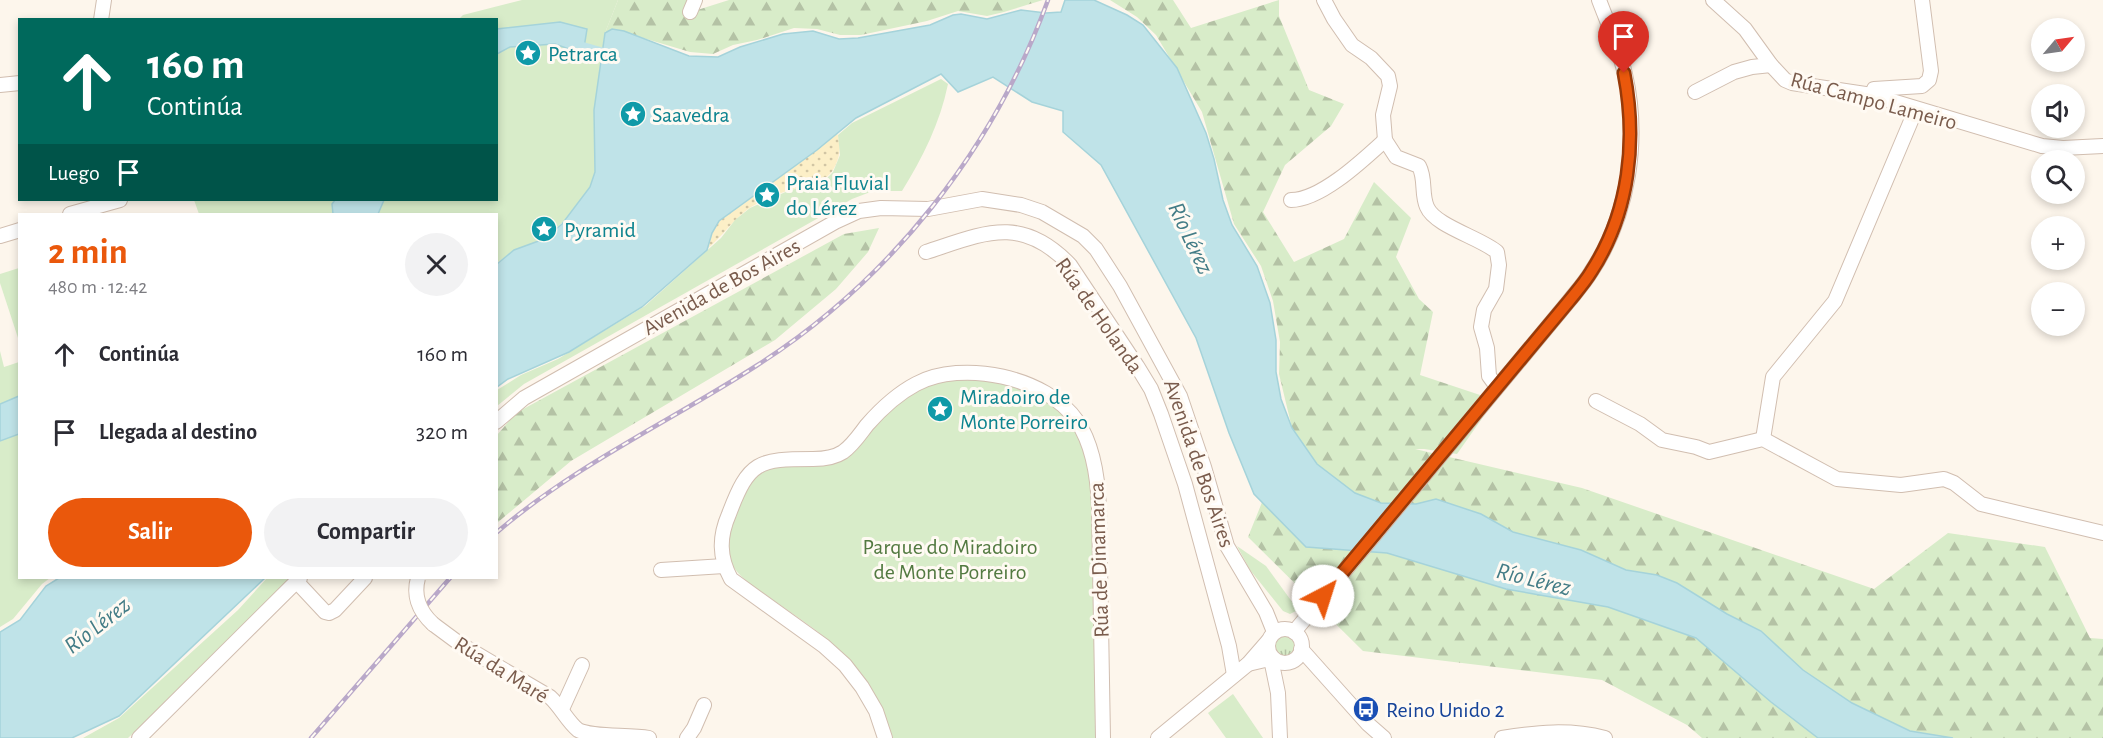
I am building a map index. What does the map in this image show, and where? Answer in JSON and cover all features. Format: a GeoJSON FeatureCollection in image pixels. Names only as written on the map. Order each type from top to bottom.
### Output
{"type":"FeatureCollection","features":[{"type":"Feature","properties":{"kind":"street"},"geometry":{"type":"LineString","coordinates":[[101,18],[104,0]]}},
{"type":"Feature","properties":{"kind":"street"},"geometry":{"type":"LineString","coordinates":[[1324,0],[1352,45],[1371,58],[1388,76],[1390,86],[1383,115],[1385,140],[1396,157],[1419,165],[1425,200],[1430,212],[1497,252],[1499,265],[1496,289],[1484,310],[1481,327],[1487,348],[1489,376],[1497,387]]}},
{"type":"Feature","properties":{"kind":"street"},"geometry":{"type":"LineString","coordinates":[[1158,738],[1252,659],[1271,637],[1291,631],[1309,614],[1592,271],[1616,220],[1631,158],[1630,101],[1622,64],[1599,0]]}},
{"type":"Feature","properties":{"kind":"street","name":"Rúa Campo Lameiro"},"geometry":{"type":"LineString","coordinates":[[1713,0],[1745,29],[1785,80],[1872,95],[2042,146],[2063,148],[2103,146]]}},
{"type":"Feature","properties":{"kind":"street"},"geometry":{"type":"LineString","coordinates":[[1872,95],[1875,89],[1922,86],[1929,80],[1931,71],[1922,0]]}},
{"type":"Feature","properties":{"kind":"street"},"geometry":{"type":"LineString","coordinates":[[1695,92],[1734,72],[1771,65]]}},
{"type":"Feature","properties":{"kind":"street"},"geometry":{"type":"LineString","coordinates":[[0,85],[18,83]]}},
{"type":"Feature","properties":{"kind":"street"},"geometry":{"type":"LineString","coordinates":[[1762,439],[1773,377],[1835,301],[1916,109]]}},
{"type":"Feature","properties":{"kind":"street"},"geometry":{"type":"LineString","coordinates":[[1291,200],[1309,195],[1351,171],[1385,140]]}},
{"type":"Feature","properties":{"kind":"street","name":"Avenida de Bos Aires"},"geometry":{"type":"LineString","coordinates":[[498,420],[524,398],[835,222],[859,212],[881,208],[928,208],[982,199],[1021,205],[1050,217],[1083,236],[1096,249],[1120,286],[1180,396],[1227,546],[1266,612],[1271,637]]}},
{"type":"Feature","properties":{"kind":"street"},"geometry":{"type":"LineString","coordinates":[[74,213],[116,201]]}},
{"type":"Feature","properties":{"kind":"street"},"geometry":{"type":"LineString","coordinates":[[0,236],[18,231]]}},
{"type":"Feature","properties":{"kind":"street","name":"Rúa de Holanda"},"geometry":{"type":"LineString","coordinates":[[926,252],[986,232],[1003,231],[1038,240],[1056,251],[1070,265],[1151,389],[1185,484],[1230,646],[1234,675]]}},
{"type":"Feature","properties":{"kind":"street","name":"Rúa de Dinamarca"},"geometry":{"type":"LineString","coordinates":[[724,566],[721,552],[725,524],[740,486],[746,476],[757,466],[779,459],[824,459],[837,456],[846,450],[886,404],[930,377],[977,372],[1014,379],[1043,392],[1065,407],[1077,421],[1093,460],[1098,481],[1103,738]]}},
{"type":"Feature","properties":{"kind":"street"},"geometry":{"type":"LineString","coordinates":[[1596,401],[1640,424],[1662,440],[1709,452],[1762,439],[1838,479],[1901,485],[1944,479],[1954,483],[1981,504],[2103,533]]}},
{"type":"Feature","properties":{"kind":"street"},"geometry":{"type":"LineString","coordinates":[[661,570],[724,566],[731,579],[816,640],[845,665],[862,687],[876,711],[885,738]]}},
{"type":"Feature","properties":{"kind":"street","name":"Avenida de Bos Aires"},"geometry":{"type":"LineString","coordinates":[[1243,574],[1291,631]]}},
{"type":"Feature","properties":{"kind":"street"},"geometry":{"type":"LineString","coordinates":[[139,738],[298,579],[325,612],[329,613],[364,579]]}},
{"type":"Feature","properties":{"kind":"street","name":"Rúa da Maré"},"geometry":{"type":"LineString","coordinates":[[418,579],[416,593],[425,617],[470,650],[544,694],[562,709],[574,726],[587,735],[633,735],[649,738]]}},
{"type":"Feature","properties":{"kind":"street"},"geometry":{"type":"LineString","coordinates":[[1276,687],[1300,654],[1300,639],[1291,631]]}},
{"type":"Feature","properties":{"kind":"street"},"geometry":{"type":"LineString","coordinates":[[1271,637],[1268,650],[1273,658],[1280,738]]}},
{"type":"Feature","properties":{"kind":"street","name":"Rúa de Holanda"},"geometry":{"type":"LineString","coordinates":[[1230,646],[1235,655],[1252,659],[1276,687]]}},
{"type":"Feature","properties":{"kind":"street"},"geometry":{"type":"LineString","coordinates":[[1301,649],[1368,724],[1384,738]]}},
{"type":"Feature","properties":{"kind":"street"},"geometry":{"type":"LineString","coordinates":[[1252,659],[1269,661],[1273,658]]}},
{"type":"Feature","properties":{"kind":"street"},"geometry":{"type":"LineString","coordinates":[[1273,658],[1282,663],[1293,661]]}},
{"type":"Feature","properties":{"kind":"street"},"geometry":{"type":"LineString","coordinates":[[562,709],[582,665]]}},
{"type":"Feature","properties":{"kind":"street"},"geometry":{"type":"LineString","coordinates":[[687,738],[704,705]]}},
{"type":"Feature","properties":{"kind":"street"},"geometry":{"type":"LineString","coordinates":[[1502,738],[1553,731],[1576,732],[1605,738]]}},
{"type":"Feature","properties":{"kind":"green space"},"geometry":{"type":"Polygon","coordinates":[[[522,0],[618,0],[605,33],[602,52],[594,116],[595,172],[590,187],[564,221],[544,239],[514,250],[498,262],[498,213],[199,213],[194,201],[498,201],[498,18],[460,18],[463,15],[522,0]]]}},
{"type":"Feature","properties":{"kind":"green space"},"geometry":{"type":"Polygon","coordinates":[[[618,0],[695,0],[691,12],[729,0],[1043,0],[987,16],[958,11],[927,21],[861,35],[840,35],[817,29],[794,28],[733,45],[713,54],[690,52],[613,29],[605,33],[618,0]]]}},
{"type":"Feature","properties":{"kind":"green space"},"geometry":{"type":"Polygon","coordinates":[[[1110,0],[1173,0],[1191,28],[1279,0],[1279,16],[1309,90],[1344,104],[1331,126],[1285,165],[1263,212],[1294,262],[1344,239],[1374,182],[1411,218],[1396,257],[1419,299],[1433,312],[1420,375],[1495,400],[1457,454],[1415,449],[1582,488],[1874,589],[1948,533],[2045,547],[2090,638],[2103,639],[2103,738],[1702,738],[1687,725],[1602,680],[1363,651],[1248,537],[1292,428],[1279,374],[1280,342],[1273,301],[1261,266],[1234,224],[1202,112],[1156,35],[1137,17],[1110,0]]]}},
{"type":"Feature","properties":{"kind":"green space"},"geometry":{"type":"Polygon","coordinates":[[[941,79],[948,84],[924,152],[902,191],[873,191],[852,199],[524,384],[498,405],[498,389],[521,375],[558,359],[645,306],[721,238],[735,220],[750,208],[790,190],[826,179],[833,172],[840,155],[838,135],[852,123],[941,79]]]}},
{"type":"Feature","properties":{"kind":"green space"},"geometry":{"type":"Polygon","coordinates":[[[879,228],[868,252],[836,289],[775,340],[571,461],[498,522],[498,434],[516,413],[844,234],[879,228]]]}},
{"type":"Feature","properties":{"kind":"green space"},"geometry":{"type":"Polygon","coordinates":[[[18,269],[18,338],[0,283],[0,274],[18,269]]]}},
{"type":"Feature","properties":{"kind":"green space"},"geometry":{"type":"Polygon","coordinates":[[[0,351],[4,367],[18,362],[18,579],[49,579],[13,619],[0,627],[0,351]]]}},
{"type":"Feature","properties":{"kind":"green space","name":"Parque do Miradoiro de Monte Porreiro"},"geometry":{"type":"Polygon","coordinates":[[[949,378],[997,379],[1041,397],[1061,412],[1082,440],[1094,488],[1095,738],[893,738],[873,691],[847,657],[814,629],[750,584],[732,564],[729,541],[735,512],[748,486],[764,469],[779,464],[832,463],[909,393],[949,378]]]}},
{"type":"Feature","properties":{"kind":"green space"},"geometry":{"type":"Polygon","coordinates":[[[1237,546],[1266,566],[1298,610],[1290,614],[1283,611],[1250,570],[1237,546]]]}},
{"type":"Feature","properties":{"kind":"green space"},"geometry":{"type":"Polygon","coordinates":[[[266,579],[296,579],[128,738],[83,738],[119,718],[238,610],[266,579]]]}},
{"type":"Feature","properties":{"kind":"green space"},"geometry":{"type":"Polygon","coordinates":[[[1281,636],[1289,636],[1295,642],[1295,650],[1289,656],[1281,656],[1275,650],[1275,642],[1281,636]]]}},
{"type":"Feature","properties":{"kind":"green space"},"geometry":{"type":"Polygon","coordinates":[[[1233,694],[1263,738],[1226,738],[1208,713],[1233,694]]]}},
{"type":"Feature","properties":{"kind":"sand","name":"Praia Fluvial do Lérez"},"geometry":{"type":"Polygon","coordinates":[[[837,132],[839,156],[833,171],[828,176],[817,183],[780,193],[751,207],[707,249],[719,221],[817,150],[837,132]]]}},
{"type":"Feature","properties":{"kind":"water","name":"Río Lérez"},"geometry":{"type":"Polygon","coordinates":[[[1065,0],[1094,0],[1127,15],[1143,25],[1177,68],[1206,133],[1223,200],[1232,225],[1257,266],[1270,303],[1276,340],[1276,372],[1281,399],[1292,428],[1317,464],[1355,493],[1381,503],[1416,504],[1436,499],[1481,514],[1513,532],[1581,550],[1626,570],[1657,575],[1677,583],[1727,614],[1761,631],[1803,670],[1852,703],[1910,731],[1953,738],[1818,738],[1771,702],[1696,638],[1608,607],[1506,589],[1387,553],[1306,547],[1254,494],[1229,433],[1196,338],[1101,165],[1063,132],[1063,111],[1032,102],[993,77],[958,92],[941,74],[856,118],[817,150],[719,221],[712,233],[707,250],[642,307],[569,352],[508,379],[498,386],[498,263],[514,250],[544,239],[562,224],[590,187],[595,172],[594,110],[605,33],[612,29],[624,31],[689,56],[718,57],[740,47],[783,34],[813,31],[839,39],[858,38],[930,25],[953,15],[961,14],[987,19],[1021,10],[1061,12],[1065,0]]]}},
{"type":"Feature","properties":{"kind":"water"},"geometry":{"type":"Polygon","coordinates":[[[560,22],[587,29],[583,54],[555,44],[510,47],[498,53],[498,29],[560,22]]]}},
{"type":"Feature","properties":{"kind":"water"},"geometry":{"type":"Polygon","coordinates":[[[334,201],[384,201],[378,213],[333,213],[332,204],[334,201]]]}},
{"type":"Feature","properties":{"kind":"water"},"geometry":{"type":"Polygon","coordinates":[[[18,396],[18,434],[0,441],[0,404],[18,396]]]}},
{"type":"Feature","properties":{"kind":"water","name":"Río Lérez"},"geometry":{"type":"Polygon","coordinates":[[[57,579],[264,579],[119,716],[72,738],[0,738],[0,632],[20,620],[46,586],[57,579]]]}},
{"type":"Feature","properties":{"kind":"waterway"},"geometry":{"type":"LineString","coordinates":[[574,44],[602,52],[610,59]]}},
{"type":"Feature","properties":{"kind":"railway"},"geometry":{"type":"LineString","coordinates":[[498,531],[590,465],[756,366],[805,332],[851,294],[893,252],[932,207],[967,159],[998,108],[1025,55],[1048,0]]}},
{"type":"Feature","properties":{"kind":"railway"},"geometry":{"type":"LineString","coordinates":[[311,738],[449,579]]}},
{"type":"Feature","properties":{"kind":"place","name":"Petrarca"},"geometry":{"type":"Point","coordinates":[528,53]}},
{"type":"Feature","properties":{"kind":"place","name":"Saavedra"},"geometry":{"type":"Point","coordinates":[633,114]}},
{"type":"Feature","properties":{"kind":"place","name":"Praia Fluvial do Lérez"},"geometry":{"type":"Point","coordinates":[767,195]}},
{"type":"Feature","properties":{"kind":"place","name":"Pyramid"},"geometry":{"type":"Point","coordinates":[544,229]}},
{"type":"Feature","properties":{"kind":"place","name":"Miradoiro de Monte Porreiro"},"geometry":{"type":"Point","coordinates":[940,409]}},
{"type":"Feature","properties":{"kind":"place","name":"Reino Unido 2"},"geometry":{"type":"Point","coordinates":[1366,709]}},
{"type":"Feature","properties":{"kind":"route"},"geometry":{"type":"LineString","coordinates":[[1323,596],[1592,271],[1616,220],[1631,158],[1630,101],[1624,73]]}}]}
